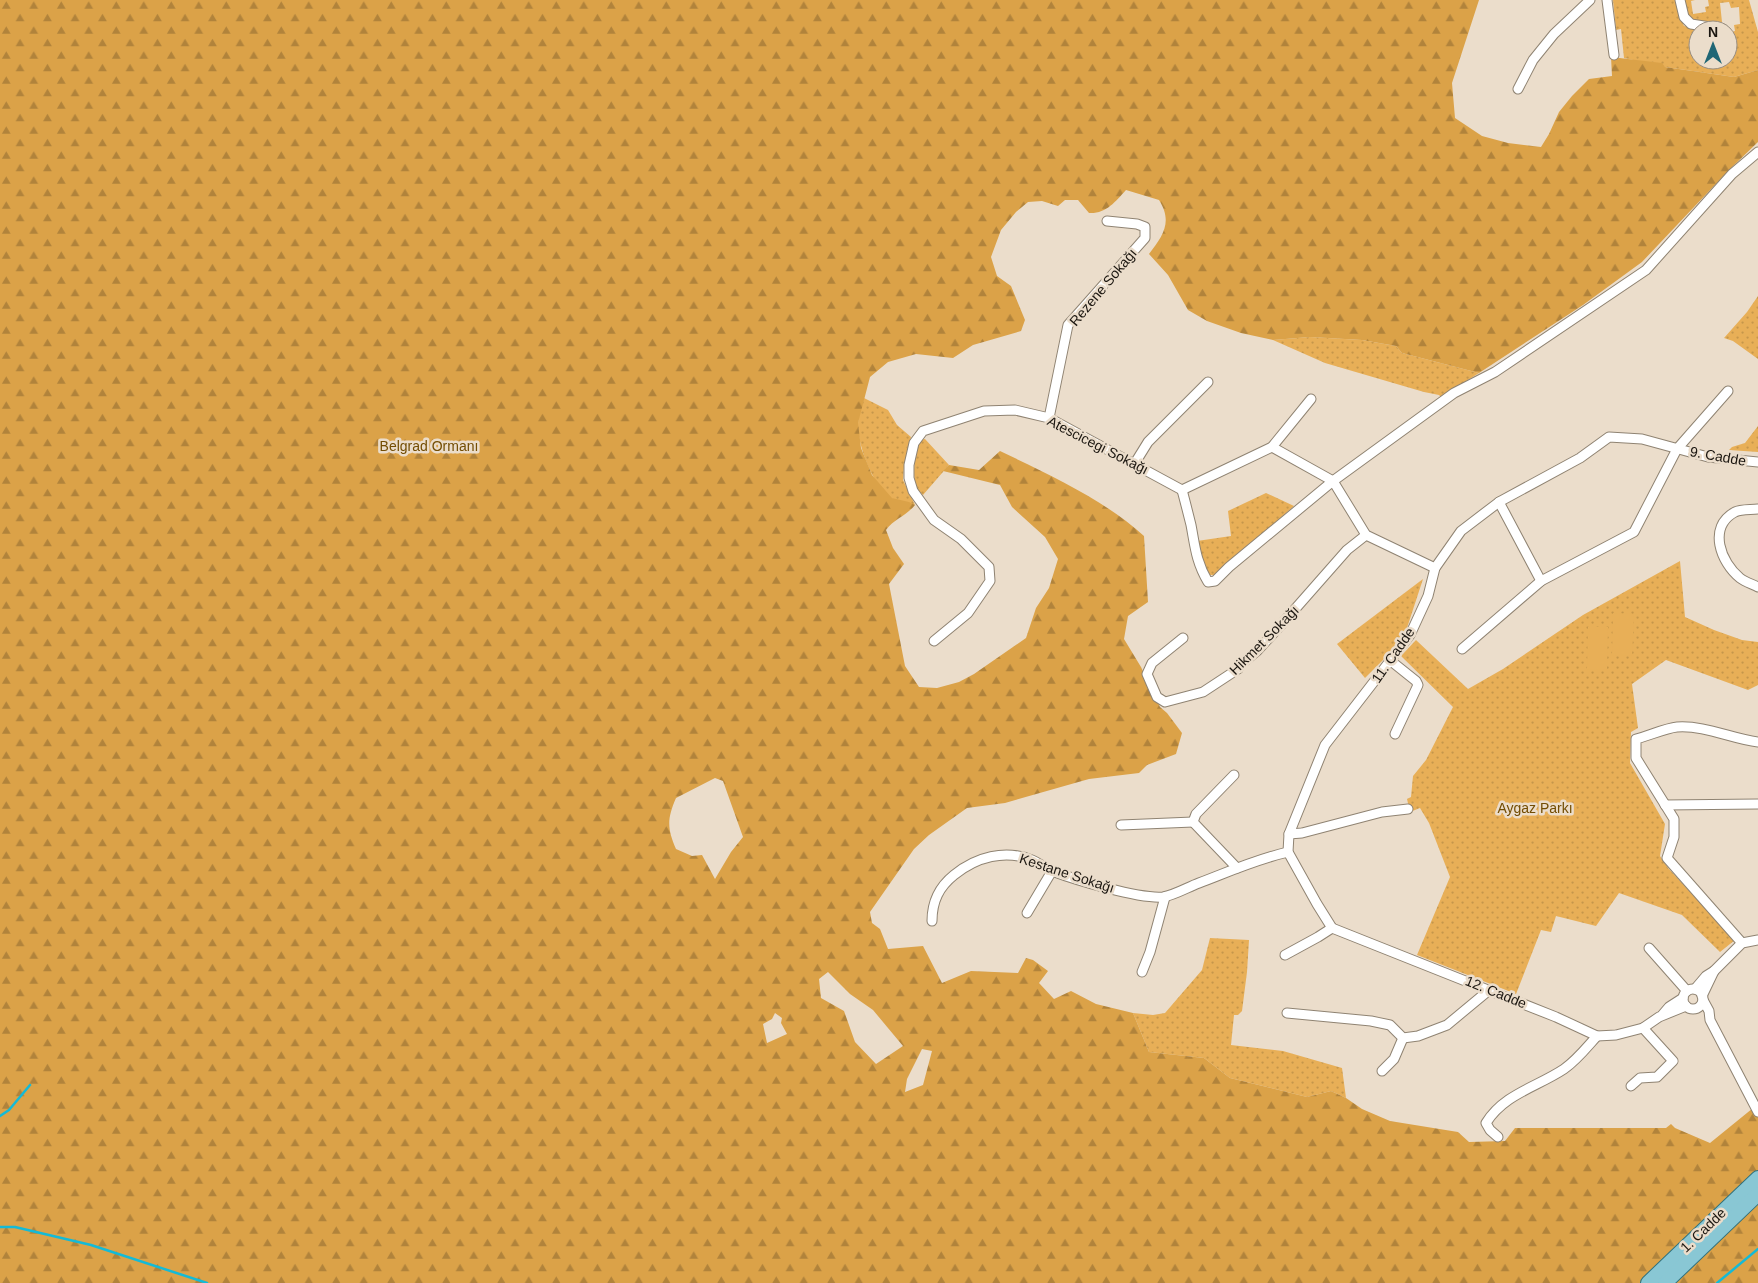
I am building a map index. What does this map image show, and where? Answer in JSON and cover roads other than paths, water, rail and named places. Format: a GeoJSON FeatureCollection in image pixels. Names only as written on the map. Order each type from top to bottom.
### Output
{"type":"FeatureCollection","features":[{"type":"Feature","properties":{"kind":"main road","name":"1. Cadde"},"geometry":{"type":"LineString","coordinates":[[1648,1283],[1758,1178]]}},
{"type":"Feature","properties":{"kind":"main road","name":"1. Cadde"},"geometry":{"type":"LineString","coordinates":[[1665,1283],[1758,1194]]}},
{"type":"Feature","properties":{"kind":"street"},"geometry":{"type":"LineString","coordinates":[[1518,89],[1533,60],[1554,34],[1590,0]]}},
{"type":"Feature","properties":{"kind":"street"},"geometry":{"type":"LineString","coordinates":[[1607,0],[1614,55]]}},
{"type":"Feature","properties":{"kind":"street"},"geometry":{"type":"LineString","coordinates":[[1680,0],[1684,17],[1688,21]]}},
{"type":"Feature","properties":{"kind":"street"},"geometry":{"type":"LineString","coordinates":[[1311,399],[1272,447],[1182,490],[1191,526],[1195,555],[1208,582],[1215,580],[1333,481],[1454,393],[1495,372],[1646,270],[1732,174],[1758,152]]}},
{"type":"Feature","properties":{"kind":"street","name":"Rezene Sokağı"},"geometry":{"type":"LineString","coordinates":[[1048,418],[1068,325],[1145,238],[1145,227],[1137,224],[1106,221]]}},
{"type":"Feature","properties":{"kind":"street"},"geometry":{"type":"LineString","coordinates":[[1135,463],[1148,442],[1208,382]]}},
{"type":"Feature","properties":{"kind":"street"},"geometry":{"type":"LineString","coordinates":[[1462,649],[1541,580],[1634,532],[1677,448],[1728,391]]}},
{"type":"Feature","properties":{"kind":"street","name":"Atescicegi Sokağı"},"geometry":{"type":"LineString","coordinates":[[934,641],[968,613],[990,580],[989,567],[961,539],[934,520],[912,491],[908,478],[909,465],[914,443],[923,431],[984,411],[1015,410],[1048,418],[1135,463],[1182,490]]}},
{"type":"Feature","properties":{"kind":"street","name":"11. Cadde"},"geometry":{"type":"LineString","coordinates":[[1288,852],[1289,834],[1325,745],[1410,636],[1428,596],[1435,568],[1461,531],[1499,502],[1580,458],[1609,437],[1642,439],[1677,448]]}},
{"type":"Feature","properties":{"kind":"street"},"geometry":{"type":"LineString","coordinates":[[1272,447],[1333,481],[1366,535],[1435,568]]}},
{"type":"Feature","properties":{"kind":"street","name":"9. Cadde"},"geometry":{"type":"LineString","coordinates":[[1677,448],[1708,457],[1758,462]]}},
{"type":"Feature","properties":{"kind":"street"},"geometry":{"type":"LineString","coordinates":[[1499,502],[1541,580]]}},
{"type":"Feature","properties":{"kind":"street"},"geometry":{"type":"LineString","coordinates":[[1758,509],[1735,511],[1724,521],[1717,536],[1724,559],[1740,578],[1758,587]]}},
{"type":"Feature","properties":{"kind":"street","name":"Hikmet Sokağı"},"geometry":{"type":"LineString","coordinates":[[1183,638],[1152,662],[1147,674],[1157,696],[1165,702],[1203,692],[1238,669],[1281,625],[1347,550],[1366,535]]}},
{"type":"Feature","properties":{"kind":"street"},"geometry":{"type":"LineString","coordinates":[[1391,661],[1418,684],[1395,734]]}},
{"type":"Feature","properties":{"kind":"street"},"geometry":{"type":"LineString","coordinates":[[1742,943],[1667,858],[1674,836],[1674,819],[1636,758],[1636,739],[1677,727],[1714,731],[1743,740],[1758,742]]}},
{"type":"Feature","properties":{"kind":"street"},"geometry":{"type":"LineString","coordinates":[[1193,822],[1196,814],[1234,774]]}},
{"type":"Feature","properties":{"kind":"street"},"geometry":{"type":"LineString","coordinates":[[1665,805],[1758,804]]}},
{"type":"Feature","properties":{"kind":"street"},"geometry":{"type":"LineString","coordinates":[[1289,834],[1302,833],[1382,812],[1408,809]]}},
{"type":"Feature","properties":{"kind":"street"},"geometry":{"type":"LineString","coordinates":[[1121,825],[1193,822],[1238,868]]}},
{"type":"Feature","properties":{"kind":"street"},"geometry":{"type":"LineString","coordinates":[[1285,955],[1332,928],[1288,852]]}},
{"type":"Feature","properties":{"kind":"street","name":"Kestane Sokağı"},"geometry":{"type":"LineString","coordinates":[[932,920],[932,911],[939,889],[961,869],[991,856],[1009,854],[1031,860],[1052,870],[1100,886],[1149,897],[1165,897],[1270,856],[1288,852]]}},
{"type":"Feature","properties":{"kind":"street"},"geometry":{"type":"LineString","coordinates":[[1026,914],[1052,870]]}},
{"type":"Feature","properties":{"kind":"street"},"geometry":{"type":"LineString","coordinates":[[1142,972],[1150,952],[1165,897]]}},
{"type":"Feature","properties":{"kind":"street","name":"12. Cadde"},"geometry":{"type":"LineString","coordinates":[[1332,928],[1464,979],[1488,991],[1556,1017],[1597,1036]]}},
{"type":"Feature","properties":{"kind":"street"},"geometry":{"type":"LineString","coordinates":[[1689,999],[1706,976],[1714,971],[1742,943],[1758,940]]}},
{"type":"Feature","properties":{"kind":"street"},"geometry":{"type":"LineString","coordinates":[[1649,948],[1689,999],[1710,1020],[1758,1112]]}},
{"type":"Feature","properties":{"kind":"street"},"geometry":{"type":"LineString","coordinates":[[1689,999],[1700,1005],[1714,971]]}},
{"type":"Feature","properties":{"kind":"street"},"geometry":{"type":"LineString","coordinates":[[1403,1038],[1418,1036],[1447,1025],[1488,991]]}},
{"type":"Feature","properties":{"kind":"street"},"geometry":{"type":"LineString","coordinates":[[1498,1137],[1490,1130],[1486,1123],[1492,1112],[1517,1093],[1565,1068],[1597,1036],[1616,1035],[1643,1028],[1659,1018],[1669,1007],[1689,999],[1699,991],[1709,1011],[1710,1020]]}},
{"type":"Feature","properties":{"kind":"street"},"geometry":{"type":"LineString","coordinates":[[1287,1013],[1370,1021],[1390,1025],[1403,1038]]}},
{"type":"Feature","properties":{"kind":"street"},"geometry":{"type":"LineString","coordinates":[[1631,1086],[1640,1078],[1657,1077],[1673,1061],[1643,1028]]}},
{"type":"Feature","properties":{"kind":"street"},"geometry":{"type":"LineString","coordinates":[[1382,1072],[1394,1059],[1403,1038]]}},
{"type":"Feature","properties":{"kind":"waterway"},"geometry":{"type":"LineString","coordinates":[[0,1116],[9,1110],[30,1085]]}},
{"type":"Feature","properties":{"kind":"waterway"},"geometry":{"type":"LineString","coordinates":[[0,1227],[15,1227],[91,1245],[207,1283]]}},
{"type":"Feature","properties":{"kind":"waterway"},"geometry":{"type":"LineString","coordinates":[[1717,1283],[1758,1249]]}},
{"type":"Feature","properties":{"kind":"park label","name":"Belgrad Ormanı"},"geometry":{"type":"Point","coordinates":[429,446]}},
{"type":"Feature","properties":{"kind":"park label","name":"Aygaz Parkı"},"geometry":{"type":"Point","coordinates":[1535,808]}}]}
